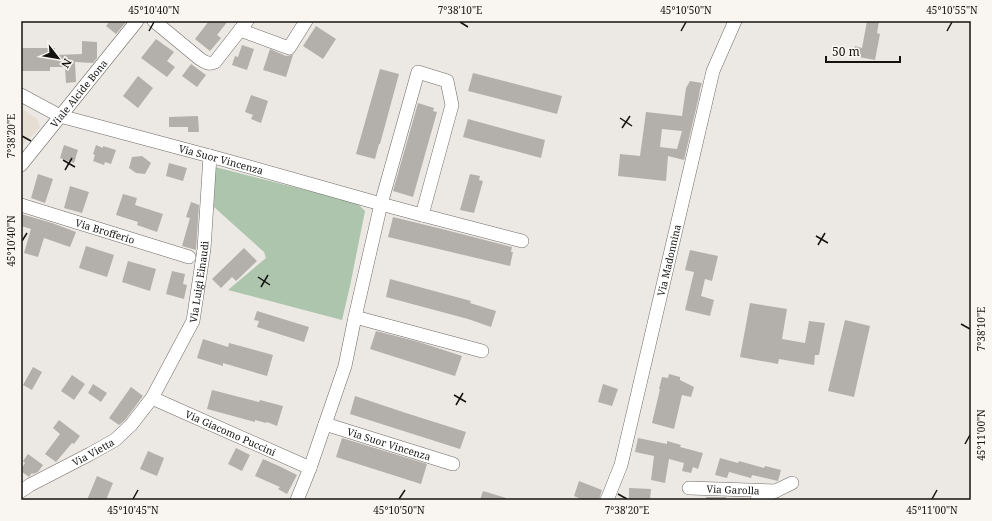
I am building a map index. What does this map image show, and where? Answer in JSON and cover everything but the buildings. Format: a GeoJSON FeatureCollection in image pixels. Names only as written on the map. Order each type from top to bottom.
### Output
{"type":"FeatureCollection","features":[{"type":"Feature","properties":{"kind":"street","name":"Viale Alcide Bona"},"geometry":{"type":"LineString","coordinates":[[21,165],[137,21]]}},
{"type":"Feature","properties":{"kind":"street"},"geometry":{"type":"LineString","coordinates":[[154,21],[200,59],[207,63],[215,62],[244,25],[289,48],[306,21]]}},
{"type":"Feature","properties":{"kind":"street","name":"Via Madonnina"},"geometry":{"type":"LineString","coordinates":[[607,500],[621,465],[713,71],[734,21]]}},
{"type":"Feature","properties":{"kind":"street"},"geometry":{"type":"LineString","coordinates":[[297,500],[310,468],[345,366],[381,204],[418,72],[447,81],[452,105],[422,215]]}},
{"type":"Feature","properties":{"kind":"street","name":"Via Suor Vincenza"},"geometry":{"type":"LineString","coordinates":[[21,95],[60,116],[522,241]]}},
{"type":"Feature","properties":{"kind":"street","name":"Via Luigi Einaudi"},"geometry":{"type":"LineString","coordinates":[[152,398],[193,321],[204,249],[210,156]]}},
{"type":"Feature","properties":{"kind":"street","name":"Via Brofferio"},"geometry":{"type":"LineString","coordinates":[[21,205],[189,256]]}},
{"type":"Feature","properties":{"kind":"street"},"geometry":{"type":"LineString","coordinates":[[355,317],[482,351]]}},
{"type":"Feature","properties":{"kind":"street","name":"Via Giacomo Puccini"},"geometry":{"type":"LineString","coordinates":[[152,398],[310,468]]}},
{"type":"Feature","properties":{"kind":"street","name":"Via Vietta"},"geometry":{"type":"LineString","coordinates":[[21,491],[115,440],[131,425],[152,398]]}},
{"type":"Feature","properties":{"kind":"street","name":"Via Suor Vincenza"},"geometry":{"type":"LineString","coordinates":[[325,424],[453,464]]}},
{"type":"Feature","properties":{"kind":"street"},"geometry":{"type":"LineString","coordinates":[[757,500],[792,483]]}},
{"type":"Feature","properties":{"kind":"street","name":"Via Garolla"},"geometry":{"type":"LineString","coordinates":[[689,488],[776,490]]}},
{"type":"Feature","properties":{"kind":"shaded area"},"geometry":{"type":"Polygon","coordinates":[[[21,108],[37,119],[40,127],[21,147],[21,108]]]}},
{"type":"Feature","properties":{"kind":"green space"},"geometry":{"type":"Polygon","coordinates":[[[215,167],[357,203],[365,211],[342,320],[228,290],[266,258],[264,252],[214,207],[215,167]]]}}]}
